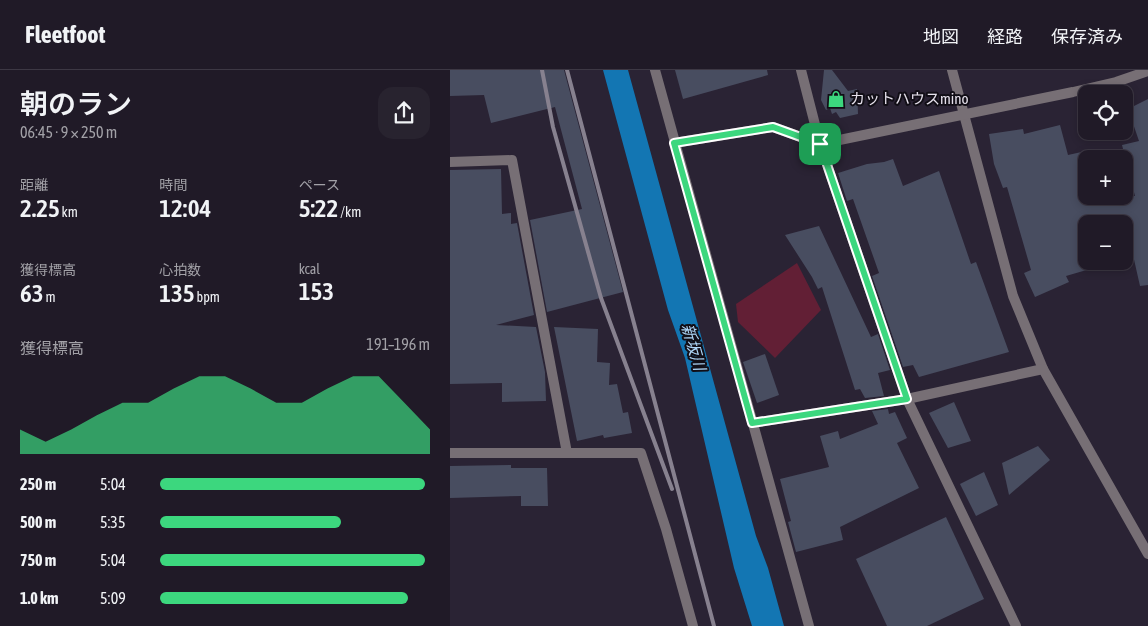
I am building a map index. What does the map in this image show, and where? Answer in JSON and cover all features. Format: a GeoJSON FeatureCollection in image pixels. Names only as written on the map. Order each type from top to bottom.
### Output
{"type":"FeatureCollection","features":[{"type":"Feature","properties":{"kind":"street"},"geometry":{"type":"LineString","coordinates":[[655,70],[809,626]]}},
{"type":"Feature","properties":{"kind":"street"},"geometry":{"type":"LineString","coordinates":[[801,70],[820,144],[907,399],[1016,626]]}},
{"type":"Feature","properties":{"kind":"street"},"geometry":{"type":"LineString","coordinates":[[952,70],[1013,296],[1043,369],[1148,554]]}},
{"type":"Feature","properties":{"kind":"street"},"geometry":{"type":"LineString","coordinates":[[674,143],[773,127],[820,144],[1099,86],[1148,71]]}},
{"type":"Feature","properties":{"kind":"street"},"geometry":{"type":"LineString","coordinates":[[450,162],[512,160],[567,453]]}},
{"type":"Feature","properties":{"kind":"street"},"geometry":{"type":"LineString","coordinates":[[752,423],[907,399],[1043,369]]}},
{"type":"Feature","properties":{"kind":"street"},"geometry":{"type":"LineString","coordinates":[[450,453],[642,453],[666,529],[693,626]]}},
{"type":"Feature","properties":{"kind":"shaded area"},"geometry":{"type":"Polygon","coordinates":[[[797,263],[821,310],[775,358],[738,322],[736,304],[797,263]]]}},
{"type":"Feature","properties":{"kind":"water","name":"新坂川"},"geometry":{"type":"Polygon","coordinates":[[[603,70],[628,70],[756,536],[768,568],[784,626],[752,626],[734,568],[685,358],[668,310],[603,70]]]}},
{"type":"Feature","properties":{"kind":"building"},"geometry":{"type":"Polygon","coordinates":[[[450,70],[564,70],[623,292],[547,312],[530,220],[582,209],[555,107],[491,123],[484,95],[450,96],[450,70]]]}},
{"type":"Feature","properties":{"kind":"building"},"geometry":{"type":"Polygon","coordinates":[[[675,70],[767,70],[768,75],[683,99],[675,70]]]}},
{"type":"Feature","properties":{"kind":"building"},"geometry":{"type":"Polygon","coordinates":[[[824,70],[832,70],[848,91],[857,89],[858,114],[840,118],[836,112],[832,114],[830,108],[826,110],[821,100],[824,70]]]}},
{"type":"Feature","properties":{"kind":"building"},"geometry":{"type":"Polygon","coordinates":[[[1148,99],[1148,285],[1140,286],[1133,255],[1133,215],[1078,215],[1078,270],[1087,270],[1066,276],[1069,282],[1035,297],[1024,273],[1031,270],[1007,187],[1003,188],[994,164],[989,134],[1023,129],[1024,134],[1060,125],[1068,155],[1078,153],[1078,205],[1133,205],[1133,196],[1135,196],[1133,188],[1133,150],[1123,150],[1122,145],[1139,141],[1133,124],[1133,106],[1148,99]]]}},
{"type":"Feature","properties":{"kind":"building"},"geometry":{"type":"Polygon","coordinates":[[[893,159],[903,186],[939,171],[971,264],[976,262],[1009,352],[919,377],[913,365],[903,367],[872,276],[879,273],[853,199],[847,201],[838,173],[867,164],[893,159]]]}},
{"type":"Feature","properties":{"kind":"building"},"geometry":{"type":"Polygon","coordinates":[[[501,169],[502,214],[511,213],[511,224],[517,223],[534,315],[496,325],[536,327],[545,372],[546,401],[502,402],[502,383],[450,384],[450,170],[501,169]]]}},
{"type":"Feature","properties":{"kind":"building"},"geometry":{"type":"Polygon","coordinates":[[[819,226],[871,337],[878,334],[890,370],[878,373],[884,396],[865,398],[860,389],[855,390],[822,287],[818,289],[785,235],[819,226]]]}},
{"type":"Feature","properties":{"kind":"building"},"geometry":{"type":"Polygon","coordinates":[[[554,327],[598,329],[597,362],[610,363],[609,385],[617,384],[623,413],[628,412],[632,433],[604,438],[603,435],[577,441],[554,327]]]}},
{"type":"Feature","properties":{"kind":"building"},"geometry":{"type":"Polygon","coordinates":[[[765,354],[779,395],[757,403],[743,362],[765,354]]]}},
{"type":"Feature","properties":{"kind":"building"},"geometry":{"type":"Polygon","coordinates":[[[954,402],[971,441],[948,448],[929,413],[954,402]]]}},
{"type":"Feature","properties":{"kind":"building"},"geometry":{"type":"Polygon","coordinates":[[[888,409],[889,414],[895,412],[907,438],[897,443],[919,488],[840,527],[843,540],[796,552],[788,522],[791,521],[780,479],[829,467],[820,436],[838,431],[840,439],[878,424],[872,411],[888,409]]]}},
{"type":"Feature","properties":{"kind":"building"},"geometry":{"type":"Polygon","coordinates":[[[1038,446],[1050,460],[1009,495],[1002,463],[1038,446]]]}},
{"type":"Feature","properties":{"kind":"building"},"geometry":{"type":"Polygon","coordinates":[[[511,465],[511,468],[547,468],[548,506],[521,506],[521,496],[450,498],[450,466],[511,465]]]}},
{"type":"Feature","properties":{"kind":"building"},"geometry":{"type":"Polygon","coordinates":[[[984,472],[998,505],[976,516],[960,484],[984,472]]]}},
{"type":"Feature","properties":{"kind":"building"},"geometry":{"type":"Polygon","coordinates":[[[946,517],[984,599],[927,626],[887,626],[856,559],[946,517]]]}},
{"type":"Feature","properties":{"kind":"railway"},"geometry":{"type":"LineString","coordinates":[[542,70],[553,127],[601,298],[672,489]]}},
{"type":"Feature","properties":{"kind":"railway"},"geometry":{"type":"LineString","coordinates":[[567,70],[714,626]]}},
{"type":"Feature","properties":{"kind":"place","name":"カットハウスmino"},"geometry":{"type":"Point","coordinates":[836,99]}},
{"type":"Feature","properties":{"kind":"route"},"geometry":{"type":"LineString","coordinates":[[773,127],[820,144],[907,399],[752,423],[674,143],[773,127]]}}]}
